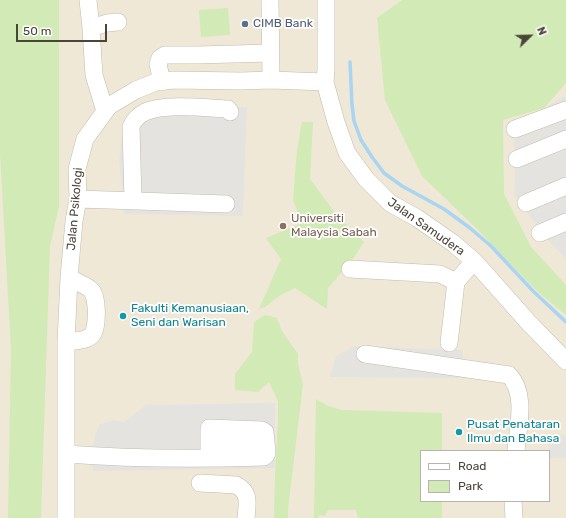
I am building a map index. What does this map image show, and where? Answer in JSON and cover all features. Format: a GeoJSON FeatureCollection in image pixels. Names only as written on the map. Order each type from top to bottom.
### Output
{"type":"FeatureCollection","features":[{"type":"Feature","properties":{"kind":"street"},"geometry":{"type":"LineString","coordinates":[[88,0],[94,76],[105,111]]}},
{"type":"Feature","properties":{"kind":"street"},"geometry":{"type":"LineString","coordinates":[[270,0],[271,80]]}},
{"type":"Feature","properties":{"kind":"street","name":"Jalan Samudera"},"geometry":{"type":"LineString","coordinates":[[326,0],[325,82],[336,122],[347,153],[366,179],[390,204],[417,218],[474,261],[529,323],[566,361]]}},
{"type":"Feature","properties":{"kind":"street"},"geometry":{"type":"LineString","coordinates":[[91,28],[118,22]]}},
{"type":"Feature","properties":{"kind":"street"},"geometry":{"type":"LineString","coordinates":[[162,82],[158,64],[160,58],[166,54],[197,55],[270,53]]}},
{"type":"Feature","properties":{"kind":"street","name":"Jalan Psikologi"},"geometry":{"type":"LineString","coordinates":[[66,518],[66,342],[69,278],[74,221],[78,199],[77,169],[85,138],[108,106],[136,90],[156,82],[174,80],[271,80],[325,82]]}},
{"type":"Feature","properties":{"kind":"street"},"geometry":{"type":"LineString","coordinates":[[212,108],[219,81]]}},
{"type":"Feature","properties":{"kind":"street"},"geometry":{"type":"LineString","coordinates":[[133,200],[131,127],[135,120],[145,112],[162,108],[212,108],[228,109],[230,112]]}},
{"type":"Feature","properties":{"kind":"street"},"geometry":{"type":"LineString","coordinates":[[515,128],[566,110]]}},
{"type":"Feature","properties":{"kind":"street"},"geometry":{"type":"LineString","coordinates":[[517,159],[566,139]]}},
{"type":"Feature","properties":{"kind":"street"},"geometry":{"type":"LineString","coordinates":[[526,203],[566,186]]}},
{"type":"Feature","properties":{"kind":"street"},"geometry":{"type":"LineString","coordinates":[[78,199],[226,204]]}},
{"type":"Feature","properties":{"kind":"street"},"geometry":{"type":"LineString","coordinates":[[540,233],[566,222]]}},
{"type":"Feature","properties":{"kind":"street"},"geometry":{"type":"LineString","coordinates":[[449,343],[456,282],[474,261]]}},
{"type":"Feature","properties":{"kind":"street"},"geometry":{"type":"LineString","coordinates":[[350,269],[440,274],[456,282]]}},
{"type":"Feature","properties":{"kind":"street"},"geometry":{"type":"LineString","coordinates":[[66,342],[88,338],[92,336],[96,329],[96,302],[91,290],[69,278]]}},
{"type":"Feature","properties":{"kind":"street"},"geometry":{"type":"LineString","coordinates":[[365,354],[509,375],[515,381],[519,398],[520,409],[516,450]]}},
{"type":"Feature","properties":{"kind":"street"},"geometry":{"type":"LineString","coordinates":[[66,454],[97,457],[209,450],[264,457],[267,452],[265,432],[262,430],[209,428],[209,450]]}},
{"type":"Feature","properties":{"kind":"street"},"geometry":{"type":"LineString","coordinates":[[200,483],[236,485],[241,488],[245,492],[247,499],[246,518]]}},
{"type":"Feature","properties":{"kind":"street"},"geometry":{"type":"LineString","coordinates":[[513,502],[514,518]]}},
{"type":"Feature","properties":{"kind":"shaded area","name":"Universiti Malaysia Sabah"},"geometry":{"type":"Polygon","coordinates":[[[0,0],[566,0],[566,518],[0,518],[0,0]]]}},
{"type":"Feature","properties":{"kind":"shaded area"},"geometry":{"type":"Polygon","coordinates":[[[566,96],[566,259],[545,236],[515,196],[514,125],[566,96]]]}},
{"type":"Feature","properties":{"kind":"shaded area"},"geometry":{"type":"Polygon","coordinates":[[[247,107],[243,216],[124,214],[124,199],[119,163],[122,135],[129,121],[162,108],[247,107]]]}},
{"type":"Feature","properties":{"kind":"shaded area"},"geometry":{"type":"Polygon","coordinates":[[[355,346],[462,350],[466,378],[330,377],[336,356],[355,346]]]}},
{"type":"Feature","properties":{"kind":"shaded area"},"geometry":{"type":"Polygon","coordinates":[[[275,403],[275,468],[93,471],[92,454],[95,435],[100,424],[114,420],[124,422],[146,405],[275,403]]]}},
{"type":"Feature","properties":{"kind":"shaded area"},"geometry":{"type":"Polygon","coordinates":[[[566,435],[566,458],[550,458],[550,436],[566,435]]]}},
{"type":"Feature","properties":{"kind":"green space"},"geometry":{"type":"Polygon","coordinates":[[[0,0],[59,0],[59,206],[50,246],[41,518],[8,518],[11,350],[0,153],[0,0]]]}},
{"type":"Feature","properties":{"kind":"green space"},"geometry":{"type":"Polygon","coordinates":[[[402,0],[566,0],[566,83],[544,108],[503,120],[504,194],[531,247],[566,285],[566,315],[538,292],[474,226],[422,176],[385,100],[377,18],[402,0]]]}},
{"type":"Feature","properties":{"kind":"green space"},"geometry":{"type":"Polygon","coordinates":[[[228,8],[230,35],[201,37],[199,10],[228,8]]]}},
{"type":"Feature","properties":{"kind":"green space"},"geometry":{"type":"Polygon","coordinates":[[[302,122],[313,122],[310,179],[338,217],[364,242],[353,259],[328,288],[327,309],[295,288],[279,296],[265,307],[259,309],[281,259],[266,238],[302,223],[293,200],[297,150],[302,122]]]}},
{"type":"Feature","properties":{"kind":"green space"},"geometry":{"type":"Polygon","coordinates":[[[265,315],[277,318],[282,331],[298,354],[298,364],[303,384],[288,518],[274,518],[278,401],[269,382],[258,392],[235,390],[235,374],[252,352],[254,322],[265,315]]]}},
{"type":"Feature","properties":{"kind":"green space"},"geometry":{"type":"Polygon","coordinates":[[[316,399],[328,406],[342,410],[442,413],[442,450],[420,450],[420,502],[442,502],[442,518],[358,518],[356,510],[328,510],[325,516],[319,515],[318,518],[314,518],[316,399]]]}},
{"type":"Feature","properties":{"kind":"waterway"},"geometry":{"type":"LineString","coordinates":[[350,62],[354,121],[361,140],[384,173],[402,186],[444,209],[470,228],[491,246],[534,292],[566,322]]}},
{"type":"Feature","properties":{"kind":"place","name":"CIMB Bank"},"geometry":{"type":"Point","coordinates":[245,24]}},
{"type":"Feature","properties":{"kind":"place","name":"Universiti Malaysia Sabah"},"geometry":{"type":"Point","coordinates":[283,226]}},
{"type":"Feature","properties":{"kind":"place","name":"Fakulti Kemanusiaan, Seni dan Warisan"},"geometry":{"type":"Point","coordinates":[123,316]}},
{"type":"Feature","properties":{"kind":"place","name":"Pusat Penataran Ilmu dan Bahasa"},"geometry":{"type":"Point","coordinates":[459,432]}}]}
